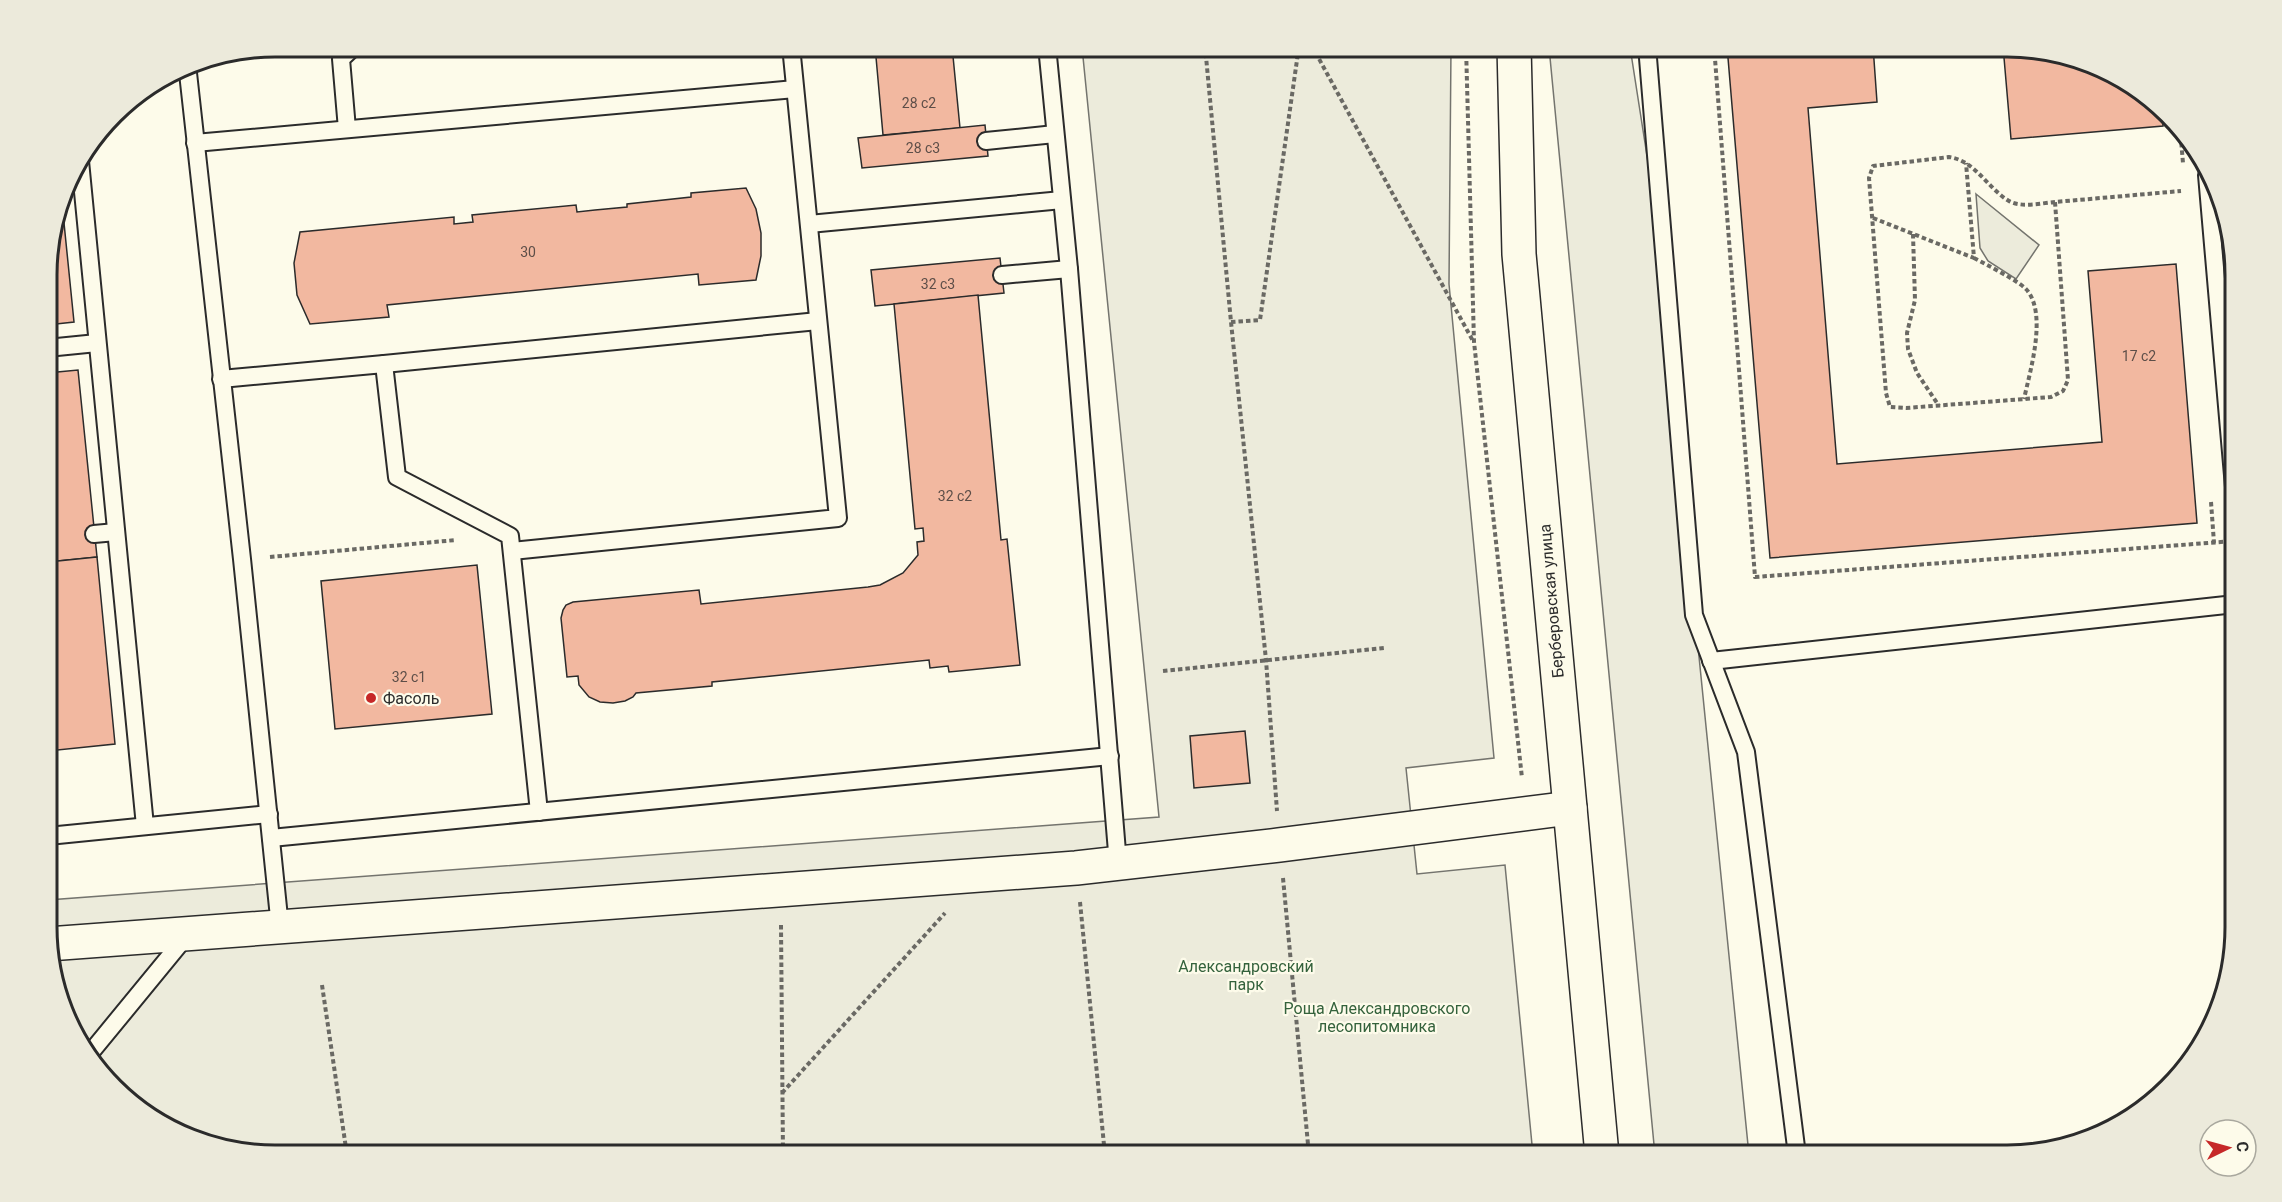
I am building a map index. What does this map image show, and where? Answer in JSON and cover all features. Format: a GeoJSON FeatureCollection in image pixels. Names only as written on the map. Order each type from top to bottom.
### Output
{"type":"FeatureCollection","features":[{"type":"Feature","properties":{"kind":"street","name":"Берберовская улица"},"geometry":{"type":"LineString","coordinates":[[1514,57],[1519,254],[1601,1145]]}},
{"type":"Feature","properties":{"kind":"street"},"geometry":{"type":"LineString","coordinates":[[57,943],[1076,868],[1570,808]]}},
{"type":"Feature","properties":{"kind":"lane"},"geometry":{"type":"LineString","coordinates":[[343,57],[341,59],[347,129]]}},
{"type":"Feature","properties":{"kind":"lane"},"geometry":{"type":"LineString","coordinates":[[384,364],[397,477],[511,543],[838,518],[792,57]]}},
{"type":"Feature","properties":{"kind":"lane"},"geometry":{"type":"LineString","coordinates":[[1048,57],[1069,269],[1119,864]]}},
{"type":"Feature","properties":{"kind":"lane"},"geometry":{"type":"LineString","coordinates":[[1648,57],[1694,615],[1746,752],[1796,1145]]}},
{"type":"Feature","properties":{"kind":"lane"},"geometry":{"type":"LineString","coordinates":[[188,75],[280,927]]}},
{"type":"Feature","properties":{"kind":"lane"},"geometry":{"type":"LineString","coordinates":[[195,143],[795,89]]}},
{"type":"Feature","properties":{"kind":"lane"},"geometry":{"type":"LineString","coordinates":[[986,141],[1055,134]]}},
{"type":"Feature","properties":{"kind":"lane"},"geometry":{"type":"LineString","coordinates":[[81,174],[145,826]]}},
{"type":"Feature","properties":{"kind":"lane"},"geometry":{"type":"LineString","coordinates":[[2209,192],[2225,383]]}},
{"type":"Feature","properties":{"kind":"lane"},"geometry":{"type":"LineString","coordinates":[[809,224],[1062,200]]}},
{"type":"Feature","properties":{"kind":"lane"},"geometry":{"type":"LineString","coordinates":[[1002,275],[1069,269]]}},
{"type":"Feature","properties":{"kind":"lane"},"geometry":{"type":"LineString","coordinates":[[221,379],[818,321]]}},
{"type":"Feature","properties":{"kind":"lane"},"geometry":{"type":"LineString","coordinates":[[57,347],[97,343]]}},
{"type":"Feature","properties":{"kind":"lane"},"geometry":{"type":"LineString","coordinates":[[94,534],[116,532]]}},
{"type":"Feature","properties":{"kind":"lane"},"geometry":{"type":"LineString","coordinates":[[511,543],[539,812]]}},
{"type":"Feature","properties":{"kind":"lane"},"geometry":{"type":"LineString","coordinates":[[1712,661],[2225,605]]}},
{"type":"Feature","properties":{"kind":"lane"},"geometry":{"type":"LineString","coordinates":[[271,838],[1110,756]]}},
{"type":"Feature","properties":{"kind":"lane"},"geometry":{"type":"LineString","coordinates":[[57,835],[269,814]]}},
{"type":"Feature","properties":{"kind":"lane"},"geometry":{"type":"LineString","coordinates":[[94,1048],[188,933]]}},
{"type":"Feature","properties":{"kind":"path"},"geometry":{"type":"LineString","coordinates":[[1206,57],[1266,660],[1280,845],[1308,1145]]}},
{"type":"Feature","properties":{"kind":"path"},"geometry":{"type":"LineString","coordinates":[[1231,322],[1260,320],[1297,57]]}},
{"type":"Feature","properties":{"kind":"path"},"geometry":{"type":"LineString","coordinates":[[1318,57],[1474,342]]}},
{"type":"Feature","properties":{"kind":"path"},"geometry":{"type":"LineString","coordinates":[[1466,57],[1474,342],[1526,813]]}},
{"type":"Feature","properties":{"kind":"path"},"geometry":{"type":"LineString","coordinates":[[1715,57],[1755,577],[2225,542]]}},
{"type":"Feature","properties":{"kind":"path"},"geometry":{"type":"LineString","coordinates":[[2055,202],[2068,380],[2063,391],[2051,397],[1939,406],[1890,407],[1886,393],[1869,178],[1873,166],[1949,157],[1966,162],[2010,202],[2020,204],[2185,190]]}},
{"type":"Feature","properties":{"kind":"path"},"geometry":{"type":"LineString","coordinates":[[1966,162],[1974,258]]}},
{"type":"Feature","properties":{"kind":"path"},"geometry":{"type":"LineString","coordinates":[[1873,218],[1974,258],[2026,289],[2036,315],[2035,351],[2024,399]]}},
{"type":"Feature","properties":{"kind":"path"},"geometry":{"type":"LineString","coordinates":[[1913,234],[1915,300],[1907,333],[1908,349],[1917,373],[1939,406]]}},
{"type":"Feature","properties":{"kind":"path"},"geometry":{"type":"LineString","coordinates":[[242,559],[511,543]]}},
{"type":"Feature","properties":{"kind":"path"},"geometry":{"type":"LineString","coordinates":[[1163,671],[1384,648]]}},
{"type":"Feature","properties":{"kind":"path"},"geometry":{"type":"LineString","coordinates":[[1076,868],[1104,1145]]}},
{"type":"Feature","properties":{"kind":"path"},"geometry":{"type":"LineString","coordinates":[[782,1093],[980,875]]}},
{"type":"Feature","properties":{"kind":"path"},"geometry":{"type":"LineString","coordinates":[[781,890],[783,1145]]}},
{"type":"Feature","properties":{"kind":"path"},"geometry":{"type":"LineString","coordinates":[[322,985],[346,1145]]}},
{"type":"Feature","properties":{"kind":"green space","name":"Александровский парк"},"geometry":{"type":"Polygon","coordinates":[[[1083,57],[1451,57],[1449,284],[1494,758],[1406,768],[1417,874],[1505,865],[1532,1145],[260,1145],[218,1138],[178,1123],[142,1100],[111,1071],[79,1024],[64,984],[57,942],[57,899],[1159,817],[1083,57]]]}},
{"type":"Feature","properties":{"kind":"green space"},"geometry":{"type":"Polygon","coordinates":[[[1550,57],[1632,57],[1652,188],[1748,1145],[1654,1145],[1550,57]]]}},
{"type":"Feature","properties":{"kind":"green space"},"geometry":{"type":"Polygon","coordinates":[[[1976,194],[2039,245],[2016,279],[1988,261],[1980,248],[1976,194]]]}},
{"type":"Feature","properties":{"kind":"building"},"geometry":{"type":"Polygon","coordinates":[[[876,57],[953,57],[960,128],[883,135],[876,57]]]}},
{"type":"Feature","properties":{"kind":"building"},"geometry":{"type":"Polygon","coordinates":[[[1728,57],[1874,57],[1877,102],[1808,108],[1837,464],[2102,442],[2088,271],[2176,264],[2197,523],[1770,558],[1728,57]]]}},
{"type":"Feature","properties":{"kind":"building"},"geometry":{"type":"Polygon","coordinates":[[[2004,57],[2022,57],[2064,64],[2104,79],[2140,102],[2163,123],[2163,126],[2011,139],[2004,57]]]}},
{"type":"Feature","properties":{"kind":"building"},"geometry":{"type":"Polygon","coordinates":[[[985,125],[988,156],[862,168],[858,138],[985,125]]]}},
{"type":"Feature","properties":{"kind":"building"},"geometry":{"type":"Polygon","coordinates":[[[746,188],[756,209],[761,233],[761,256],[756,280],[699,285],[698,274],[387,305],[389,317],[310,324],[297,295],[294,263],[300,232],[454,217],[454,224],[473,222],[472,215],[576,205],[577,212],[691,197],[691,193],[746,188]]]}},
{"type":"Feature","properties":{"kind":"building"},"geometry":{"type":"Polygon","coordinates":[[[64,220],[74,322],[57,324],[57,260],[64,220]]]}},
{"type":"Feature","properties":{"kind":"building"},"geometry":{"type":"Polygon","coordinates":[[[1000,258],[1004,293],[875,306],[871,270],[1000,258]]]}},
{"type":"Feature","properties":{"kind":"building"},"geometry":{"type":"Polygon","coordinates":[[[978,295],[1001,540],[1007,539],[1020,665],[949,672],[948,666],[930,668],[929,660],[712,682],[712,686],[636,693],[625,701],[613,703],[600,702],[589,697],[579,685],[578,676],[567,677],[561,618],[566,605],[573,602],[699,590],[701,604],[868,587],[880,585],[903,573],[918,555],[917,542],[924,541],[923,528],[915,529],[894,304],[978,295]]]}},
{"type":"Feature","properties":{"kind":"building"},"geometry":{"type":"Polygon","coordinates":[[[78,370],[97,557],[57,561],[57,372],[78,370]]]}},
{"type":"Feature","properties":{"kind":"building"},"geometry":{"type":"Polygon","coordinates":[[[97,557],[115,744],[57,750],[57,561],[97,557]]]}},
{"type":"Feature","properties":{"kind":"building"},"geometry":{"type":"Polygon","coordinates":[[[477,565],[492,714],[335,729],[321,581],[477,565]]]}},
{"type":"Feature","properties":{"kind":"building"},"geometry":{"type":"Polygon","coordinates":[[[1245,731],[1250,783],[1194,788],[1190,736],[1245,731]]]}},
{"type":"Feature","properties":{"kind":"place","name":"Фасоль"},"geometry":{"type":"Point","coordinates":[371,698]}},
{"type":"Feature","properties":{"kind":"park label","name":"Роща Александровского лесопитомника"},"geometry":{"type":"Point","coordinates":[1377,1017]}}]}
